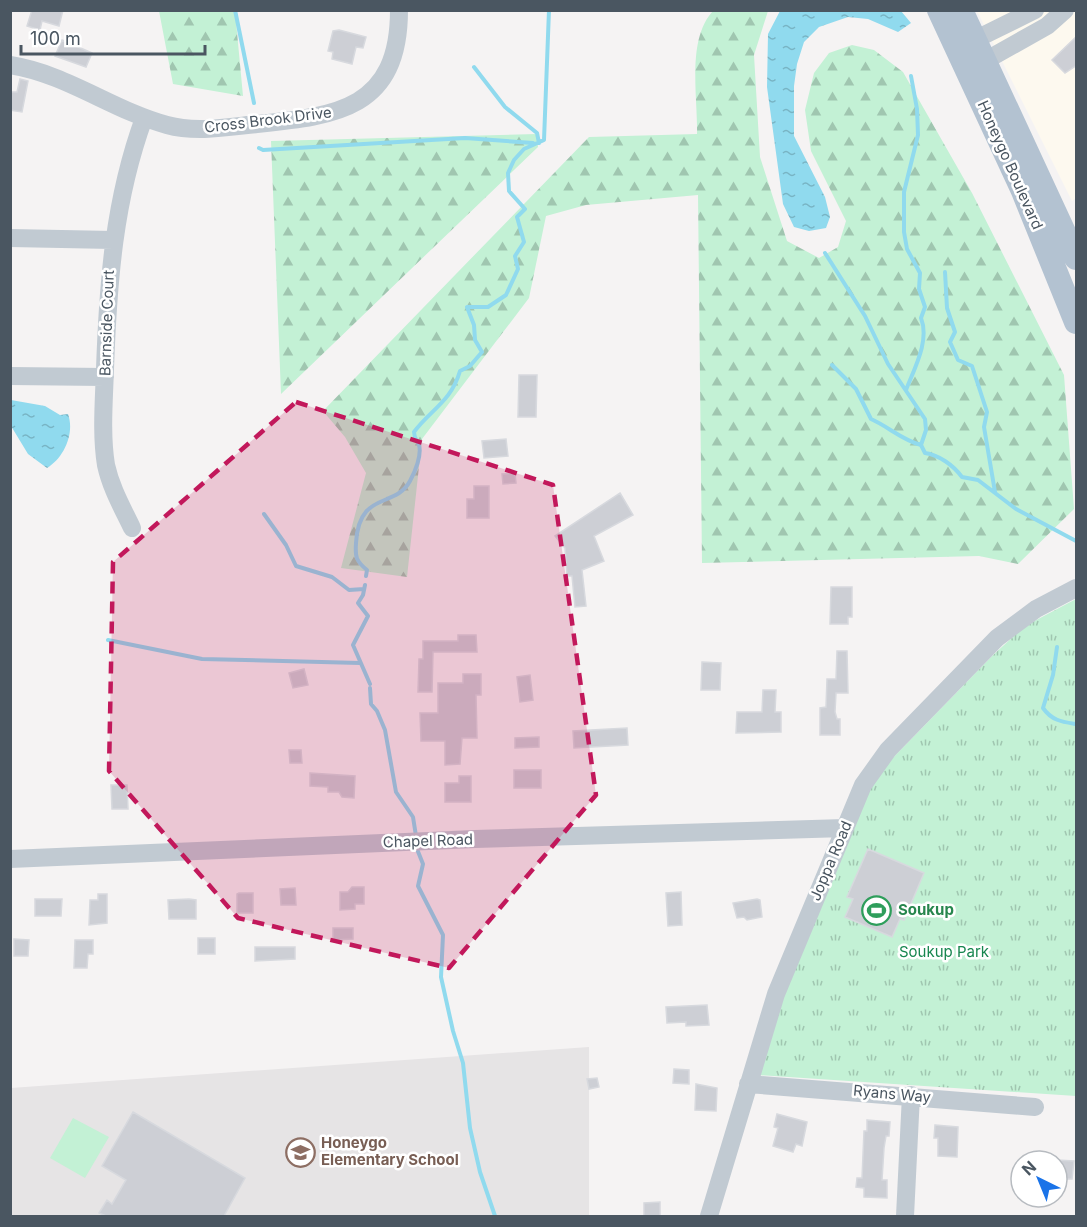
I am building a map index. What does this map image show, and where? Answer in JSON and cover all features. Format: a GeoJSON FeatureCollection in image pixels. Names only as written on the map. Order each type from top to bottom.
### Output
{"type":"FeatureCollection","features":[{"type":"Feature","properties":{"kind":"main road","name":"Honeygo Boulevard"},"geometry":{"type":"LineString","coordinates":[[939,10],[971,55],[1077,258]]}},
{"type":"Feature","properties":{"kind":"main road","name":"Honeygo Boulevard"},"geometry":{"type":"LineString","coordinates":[[961,10],[971,55],[1023,191],[1077,322]]}},
{"type":"Feature","properties":{"kind":"street","name":"Cross Brook Drive"},"geometry":{"type":"LineString","coordinates":[[10,64],[46,73],[144,118],[169,126],[196,129],[327,115],[348,108],[370,92],[391,62],[397,46],[399,10]]}},
{"type":"Feature","properties":{"kind":"street"},"geometry":{"type":"LineString","coordinates":[[971,55],[1035,10]]}},
{"type":"Feature","properties":{"kind":"street"},"geometry":{"type":"LineString","coordinates":[[971,55],[1047,26],[1065,10]]}},
{"type":"Feature","properties":{"kind":"street","name":"Barnside Court"},"geometry":{"type":"LineString","coordinates":[[132,528],[113,490],[106,464],[105,377],[108,282],[113,240],[122,189],[144,118]]}},
{"type":"Feature","properties":{"kind":"street"},"geometry":{"type":"LineString","coordinates":[[10,238],[113,240]]}},
{"type":"Feature","properties":{"kind":"street"},"geometry":{"type":"LineString","coordinates":[[10,376],[105,377]]}},
{"type":"Feature","properties":{"kind":"street","name":"Joppa Road"},"geometry":{"type":"LineString","coordinates":[[709,1216],[776,994],[845,828],[873,769],[935,699],[1012,625],[1036,609],[1077,588]]}},
{"type":"Feature","properties":{"kind":"street","name":"Chapel Road"},"geometry":{"type":"LineString","coordinates":[[10,859],[475,838],[845,828]]}},
{"type":"Feature","properties":{"kind":"street","name":"Ryans Way"},"geometry":{"type":"LineString","coordinates":[[748,1084],[912,1095],[1035,1107]]}},
{"type":"Feature","properties":{"kind":"street"},"geometry":{"type":"LineString","coordinates":[[905,1216],[912,1095]]}},
{"type":"Feature","properties":{"kind":"highlighted area"},"geometry":{"type":"Polygon","coordinates":[[[296,402],[553,485],[596,795],[449,968],[238,918],[109,771],[113,562],[296,402]]]}},
{"type":"Feature","properties":{"kind":"shaded area"},"geometry":{"type":"Polygon","coordinates":[[[977,11],[1076,11],[1076,198],[1072,201],[977,11]]]}},
{"type":"Feature","properties":{"kind":"shaded area","name":"Honeygo Elementary School"},"geometry":{"type":"Polygon","coordinates":[[[589,1047],[589,1216],[11,1216],[11,1088],[589,1047]]]}},
{"type":"Feature","properties":{"kind":"green space"},"geometry":{"type":"Polygon","coordinates":[[[714,10],[768,11],[754,55],[760,157],[787,241],[819,258],[838,247],[846,221],[811,151],[805,110],[814,73],[829,53],[852,45],[874,50],[903,72],[972,193],[1064,375],[1074,509],[1018,564],[979,556],[702,563],[698,195],[586,205],[546,216],[529,298],[422,439],[407,577],[341,568],[366,473],[345,437],[323,411],[589,137],[697,134],[695,69],[697,52],[705,22],[714,10]]]}},
{"type":"Feature","properties":{"kind":"green space"},"geometry":{"type":"Polygon","coordinates":[[[159,11],[235,11],[243,96],[173,84],[159,11]]]}},
{"type":"Feature","properties":{"kind":"green space"},"geometry":{"type":"Polygon","coordinates":[[[537,134],[538,147],[281,394],[271,141],[537,134]]]}},
{"type":"Feature","properties":{"kind":"green space","name":"Soukup Park"},"geometry":{"type":"Polygon","coordinates":[[[1076,599],[1076,1096],[757,1075],[769,1031],[865,798],[883,768],[992,656],[1025,626],[1076,599]]]}},
{"type":"Feature","properties":{"kind":"green space"},"geometry":{"type":"Polygon","coordinates":[[[73,1118],[109,1137],[85,1178],[50,1158],[73,1118]]]}},
{"type":"Feature","properties":{"kind":"water"},"geometry":{"type":"Polygon","coordinates":[[[780,11],[901,11],[911,23],[898,32],[868,19],[848,17],[819,27],[804,42],[797,64],[794,86],[794,136],[825,197],[830,217],[826,228],[809,231],[794,227],[783,204],[767,87],[768,34],[780,11]]]}},
{"type":"Feature","properties":{"kind":"water"},"geometry":{"type":"Polygon","coordinates":[[[11,400],[45,406],[60,415],[68,414],[69,437],[63,452],[47,468],[28,454],[11,426],[11,400]]]}},
{"type":"Feature","properties":{"kind":"building"},"geometry":{"type":"Polygon","coordinates":[[[32,10],[63,10],[59,26],[42,21],[40,30],[27,26],[32,10]]]}},
{"type":"Feature","properties":{"kind":"building"},"geometry":{"type":"Polygon","coordinates":[[[339,30],[366,37],[363,48],[356,47],[352,64],[332,59],[333,52],[328,51],[333,31],[339,30]]]}},
{"type":"Feature","properties":{"kind":"building"},"geometry":{"type":"Polygon","coordinates":[[[1077,36],[1077,65],[1065,73],[1052,60],[1077,36]]]}},
{"type":"Feature","properties":{"kind":"building"},"geometry":{"type":"Polygon","coordinates":[[[62,40],[92,53],[86,67],[55,56],[62,40]]]}},
{"type":"Feature","properties":{"kind":"building"},"geometry":{"type":"Polygon","coordinates":[[[20,79],[28,81],[22,112],[10,110],[10,92],[17,92],[20,79]]]}},
{"type":"Feature","properties":{"kind":"building"},"geometry":{"type":"Polygon","coordinates":[[[519,375],[537,375],[536,417],[518,417],[519,375]]]}},
{"type":"Feature","properties":{"kind":"building"},"geometry":{"type":"Polygon","coordinates":[[[506,439],[508,456],[484,458],[482,441],[506,439]]]}},
{"type":"Feature","properties":{"kind":"building"},"geometry":{"type":"Polygon","coordinates":[[[515,473],[516,483],[503,484],[502,474],[515,473]]]}},
{"type":"Feature","properties":{"kind":"building"},"geometry":{"type":"Polygon","coordinates":[[[474,486],[489,486],[489,518],[467,518],[467,499],[474,499],[474,486]]]}},
{"type":"Feature","properties":{"kind":"building"},"geometry":{"type":"Polygon","coordinates":[[[620,493],[633,515],[594,536],[604,561],[582,570],[586,606],[575,607],[572,576],[567,576],[565,548],[555,536],[620,493]]]}},
{"type":"Feature","properties":{"kind":"building"},"geometry":{"type":"Polygon","coordinates":[[[831,587],[852,587],[852,617],[848,617],[848,624],[830,624],[831,587]]]}},
{"type":"Feature","properties":{"kind":"building"},"geometry":{"type":"Polygon","coordinates":[[[458,635],[476,635],[477,652],[433,652],[432,692],[418,692],[419,659],[423,659],[423,641],[458,641],[458,635]]]}},
{"type":"Feature","properties":{"kind":"building"},"geometry":{"type":"Polygon","coordinates":[[[837,651],[847,651],[848,693],[836,693],[835,712],[837,719],[840,719],[840,735],[820,735],[820,708],[826,707],[827,679],[836,679],[837,651]]]}},
{"type":"Feature","properties":{"kind":"building"},"geometry":{"type":"Polygon","coordinates":[[[702,662],[721,663],[720,690],[701,690],[702,662]]]}},
{"type":"Feature","properties":{"kind":"building"},"geometry":{"type":"Polygon","coordinates":[[[304,669],[308,685],[293,688],[289,673],[304,669]]]}},
{"type":"Feature","properties":{"kind":"building"},"geometry":{"type":"Polygon","coordinates":[[[463,674],[481,674],[481,695],[476,695],[477,738],[462,738],[460,764],[445,765],[445,741],[421,741],[420,713],[438,713],[438,683],[463,683],[463,674]]]}},
{"type":"Feature","properties":{"kind":"building"},"geometry":{"type":"Polygon","coordinates":[[[530,675],[533,700],[520,702],[517,677],[530,675]]]}},
{"type":"Feature","properties":{"kind":"building"},"geometry":{"type":"Polygon","coordinates":[[[763,690],[776,690],[775,712],[781,712],[781,732],[736,733],[737,712],[762,712],[763,690]]]}},
{"type":"Feature","properties":{"kind":"building"},"geometry":{"type":"Polygon","coordinates":[[[627,728],[628,745],[574,748],[573,731],[627,728]]]}},
{"type":"Feature","properties":{"kind":"building"},"geometry":{"type":"Polygon","coordinates":[[[539,737],[539,747],[515,748],[515,738],[539,737]]]}},
{"type":"Feature","properties":{"kind":"building"},"geometry":{"type":"Polygon","coordinates":[[[289,750],[301,750],[302,763],[290,763],[289,750]]]}},
{"type":"Feature","properties":{"kind":"building"},"geometry":{"type":"Polygon","coordinates":[[[514,770],[541,770],[541,788],[514,788],[514,770]]]}},
{"type":"Feature","properties":{"kind":"building"},"geometry":{"type":"Polygon","coordinates":[[[310,773],[355,776],[354,798],[342,797],[339,792],[328,792],[328,787],[310,786],[310,773]]]}},
{"type":"Feature","properties":{"kind":"building"},"geometry":{"type":"Polygon","coordinates":[[[459,776],[471,776],[471,802],[445,802],[445,783],[459,783],[459,776]]]}},
{"type":"Feature","properties":{"kind":"building"},"geometry":{"type":"Polygon","coordinates":[[[111,785],[127,785],[128,809],[112,809],[111,785]]]}},
{"type":"Feature","properties":{"kind":"building"},"geometry":{"type":"Polygon","coordinates":[[[868,849],[924,873],[904,920],[900,919],[892,937],[845,917],[853,899],[847,897],[868,849]]]}},
{"type":"Feature","properties":{"kind":"building"},"geometry":{"type":"Polygon","coordinates":[[[352,887],[364,887],[364,904],[355,904],[355,909],[340,910],[340,892],[348,892],[352,887]]]}},
{"type":"Feature","properties":{"kind":"building"},"geometry":{"type":"Polygon","coordinates":[[[295,888],[296,905],[281,905],[280,889],[295,888]]]}},
{"type":"Feature","properties":{"kind":"building"},"geometry":{"type":"Polygon","coordinates":[[[681,892],[682,925],[668,926],[666,893],[681,892]]]}},
{"type":"Feature","properties":{"kind":"building"},"geometry":{"type":"Polygon","coordinates":[[[253,893],[253,913],[237,913],[237,894],[253,893]]]}},
{"type":"Feature","properties":{"kind":"building"},"geometry":{"type":"Polygon","coordinates":[[[98,894],[107,894],[107,923],[89,925],[90,900],[98,900],[98,894]]]}},
{"type":"Feature","properties":{"kind":"building"},"geometry":{"type":"Polygon","coordinates":[[[35,899],[62,899],[61,916],[35,916],[35,899]]]}},
{"type":"Feature","properties":{"kind":"building"},"geometry":{"type":"Polygon","coordinates":[[[168,900],[196,900],[196,919],[169,919],[168,900]]]}},
{"type":"Feature","properties":{"kind":"building"},"geometry":{"type":"Polygon","coordinates":[[[760,900],[762,917],[747,920],[744,917],[737,918],[733,903],[760,900]]]}},
{"type":"Feature","properties":{"kind":"building"},"geometry":{"type":"Polygon","coordinates":[[[333,928],[353,928],[353,939],[333,940],[333,928]]]}},
{"type":"Feature","properties":{"kind":"building"},"geometry":{"type":"Polygon","coordinates":[[[198,938],[215,938],[215,954],[198,954],[198,938]]]}},
{"type":"Feature","properties":{"kind":"building"},"geometry":{"type":"Polygon","coordinates":[[[14,939],[29,940],[28,956],[14,956],[14,939]]]}},
{"type":"Feature","properties":{"kind":"building"},"geometry":{"type":"Polygon","coordinates":[[[75,940],[93,940],[93,954],[88,954],[87,968],[74,968],[75,940]]]}},
{"type":"Feature","properties":{"kind":"building"},"geometry":{"type":"Polygon","coordinates":[[[255,947],[295,947],[295,959],[255,961],[255,947]]]}},
{"type":"Feature","properties":{"kind":"building"},"geometry":{"type":"Polygon","coordinates":[[[707,1005],[709,1025],[686,1026],[686,1022],[667,1023],[666,1007],[707,1005]]]}},
{"type":"Feature","properties":{"kind":"building"},"geometry":{"type":"Polygon","coordinates":[[[674,1069],[689,1070],[689,1084],[673,1083],[674,1069]]]}},
{"type":"Feature","properties":{"kind":"building"},"geometry":{"type":"Polygon","coordinates":[[[597,1078],[599,1087],[589,1089],[587,1079],[597,1078]]]}},
{"type":"Feature","properties":{"kind":"building"},"geometry":{"type":"Polygon","coordinates":[[[696,1084],[717,1088],[716,1111],[695,1110],[696,1084]]]}},
{"type":"Feature","properties":{"kind":"building"},"geometry":{"type":"Polygon","coordinates":[[[133,1112],[245,1178],[224,1216],[106,1216],[99,1213],[107,1200],[112,1204],[126,1180],[102,1166],[133,1112]]]}},
{"type":"Feature","properties":{"kind":"building"},"geometry":{"type":"Polygon","coordinates":[[[777,1114],[807,1122],[802,1146],[796,1144],[793,1152],[773,1146],[778,1128],[774,1127],[777,1114]]]}},
{"type":"Feature","properties":{"kind":"building"},"geometry":{"type":"Polygon","coordinates":[[[867,1120],[890,1122],[889,1136],[886,1136],[884,1148],[882,1180],[887,1180],[887,1198],[864,1197],[864,1188],[856,1187],[857,1178],[862,1178],[864,1131],[867,1131],[867,1120]]]}},
{"type":"Feature","properties":{"kind":"building"},"geometry":{"type":"Polygon","coordinates":[[[935,1125],[958,1127],[957,1157],[938,1156],[938,1138],[934,1138],[935,1125]]]}},
{"type":"Feature","properties":{"kind":"building"},"geometry":{"type":"Polygon","coordinates":[[[1069,1161],[1074,1161],[1072,1179],[1069,1179],[1069,1161]]]}},
{"type":"Feature","properties":{"kind":"building"},"geometry":{"type":"Polygon","coordinates":[[[660,1202],[660,1216],[644,1216],[644,1203],[660,1202]]]}},
{"type":"Feature","properties":{"kind":"waterway"},"geometry":{"type":"LineString","coordinates":[[235,10],[254,103]]}},
{"type":"Feature","properties":{"kind":"waterway"},"geometry":{"type":"LineString","coordinates":[[366,576],[367,570],[358,561],[356,552],[359,526],[364,515],[370,507],[403,490],[410,481],[420,454],[414,432],[446,398],[460,371],[470,366],[482,352],[475,340],[474,325],[467,307],[488,307],[506,295],[518,269],[515,256],[524,242],[517,217],[525,209],[509,191],[508,173],[514,160],[524,149],[544,140],[549,10]]}},
{"type":"Feature","properties":{"kind":"waterway"},"geometry":{"type":"LineString","coordinates":[[474,67],[505,107],[537,133],[539,143]]}},
{"type":"Feature","properties":{"kind":"waterway"},"geometry":{"type":"LineString","coordinates":[[906,390],[922,345],[924,336],[921,318],[925,307],[919,289],[920,273],[907,249],[904,232],[904,192],[918,135],[917,109],[911,76]]}},
{"type":"Feature","properties":{"kind":"waterway"},"geometry":{"type":"LineString","coordinates":[[259,148],[263,150],[465,138],[533,143]]}},
{"type":"Feature","properties":{"kind":"waterway"},"geometry":{"type":"LineString","coordinates":[[825,253],[865,316],[888,364],[925,419],[926,430],[921,445],[925,453],[945,461],[962,477],[978,480],[1016,509],[1076,541]]}},
{"type":"Feature","properties":{"kind":"waterway"},"geometry":{"type":"LineString","coordinates":[[945,272],[947,308],[955,332],[950,342],[958,360],[972,366],[987,412],[984,427],[995,492]]}},
{"type":"Feature","properties":{"kind":"waterway"},"geometry":{"type":"LineString","coordinates":[[832,365],[856,389],[871,419],[921,445]]}},
{"type":"Feature","properties":{"kind":"waterway"},"geometry":{"type":"LineString","coordinates":[[264,514],[286,545],[296,566],[332,577],[349,590],[364,589]]}},
{"type":"Feature","properties":{"kind":"waterway"},"geometry":{"type":"LineString","coordinates":[[365,585],[358,603],[368,616],[353,645],[370,684]]}},
{"type":"Feature","properties":{"kind":"waterway"},"geometry":{"type":"LineString","coordinates":[[108,640],[202,659],[360,663]]}},
{"type":"Feature","properties":{"kind":"waterway"},"geometry":{"type":"LineString","coordinates":[[1057,647],[1053,675],[1043,708],[1054,718],[1076,724]]}},
{"type":"Feature","properties":{"kind":"waterway"},"geometry":{"type":"LineString","coordinates":[[370,688],[371,704],[377,711],[385,730],[396,792],[413,817],[416,836]]}},
{"type":"Feature","properties":{"kind":"waterway"},"geometry":{"type":"LineString","coordinates":[[417,849],[423,864],[418,886],[443,935],[441,977],[463,1063],[470,1128],[480,1172],[495,1216]]}},
{"type":"Feature","properties":{"kind":"place","name":"Soukup"},"geometry":{"type":"Point","coordinates":[877,910]}},
{"type":"Feature","properties":{"kind":"place","name":"Honeygo Elementary School"},"geometry":{"type":"Point","coordinates":[300,1152]}}]}
